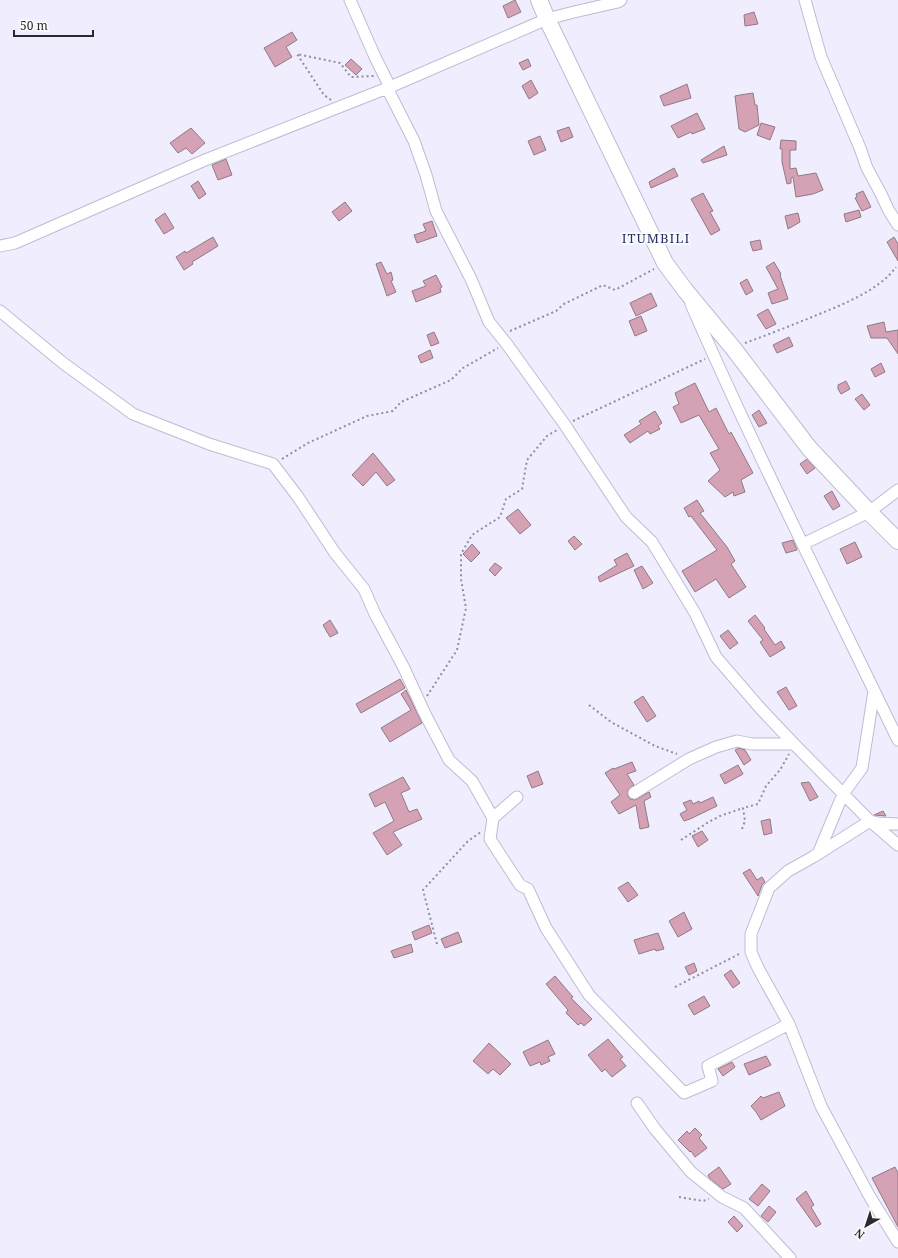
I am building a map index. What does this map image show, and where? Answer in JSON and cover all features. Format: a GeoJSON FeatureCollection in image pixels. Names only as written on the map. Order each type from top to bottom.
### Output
{"type":"FeatureCollection","features":[{"type":"Feature","properties":{"kind":"main road"},"geometry":{"type":"LineString","coordinates":[[539,0],[547,20],[665,263],[685,290],[733,348],[809,448],[898,541]]}},
{"type":"Feature","properties":{"kind":"street"},"geometry":{"type":"LineString","coordinates":[[350,0],[375,58],[414,140],[436,212],[471,279],[489,322],[565,425],[626,517],[652,542],[695,613],[716,657],[760,708],[794,744],[870,821],[898,845]]}},
{"type":"Feature","properties":{"kind":"street"},"geometry":{"type":"LineString","coordinates":[[0,246],[15,243],[205,160],[389,88],[547,20],[621,0]]}},
{"type":"Feature","properties":{"kind":"street"},"geometry":{"type":"LineString","coordinates":[[804,0],[821,57],[867,168],[889,211],[898,225]]}},
{"type":"Feature","properties":{"kind":"street"},"geometry":{"type":"LineString","coordinates":[[685,290],[713,355],[898,740]]}},
{"type":"Feature","properties":{"kind":"street"},"geometry":{"type":"LineString","coordinates":[[0,311],[63,363],[133,414],[208,444],[273,464],[298,497],[335,553],[364,589],[375,614],[404,668],[421,706],[449,760],[472,781],[492,821],[490,839],[520,885],[528,888],[546,928],[589,996],[684,1093],[712,1081],[708,1066],[789,1024]]}},
{"type":"Feature","properties":{"kind":"street"},"geometry":{"type":"LineString","coordinates":[[713,355],[733,348]]}},
{"type":"Feature","properties":{"kind":"street"},"geometry":{"type":"LineString","coordinates":[[803,544],[869,512],[898,490]]}},
{"type":"Feature","properties":{"kind":"street"},"geometry":{"type":"LineString","coordinates":[[818,854],[843,794],[862,768],[874,690]]}},
{"type":"Feature","properties":{"kind":"street"},"geometry":{"type":"LineString","coordinates":[[634,793],[689,759],[716,747],[737,741],[752,744],[794,744]]}},
{"type":"Feature","properties":{"kind":"street"},"geometry":{"type":"LineString","coordinates":[[492,821],[517,797]]}},
{"type":"Feature","properties":{"kind":"street"},"geometry":{"type":"LineString","coordinates":[[870,821],[878,824],[898,824]]}},
{"type":"Feature","properties":{"kind":"street"},"geometry":{"type":"LineString","coordinates":[[870,821],[788,871],[769,888],[751,934],[751,952],[758,968],[789,1024],[820,1106],[870,1197],[898,1242]]}},
{"type":"Feature","properties":{"kind":"street"},"geometry":{"type":"LineString","coordinates":[[637,1103],[655,1129],[691,1172],[719,1195],[744,1208],[790,1258]]}},
{"type":"Feature","properties":{"kind":"path"},"geometry":{"type":"LineString","coordinates":[[339,107],[324,95],[297,54],[340,63],[351,77],[384,76]]}},
{"type":"Feature","properties":{"kind":"path"},"geometry":{"type":"LineString","coordinates":[[273,464],[308,443],[367,416],[393,411],[401,402],[451,380],[463,368],[503,339],[556,311],[564,304],[603,285],[615,290],[665,263]]}},
{"type":"Feature","properties":{"kind":"path"},"geometry":{"type":"LineString","coordinates":[[733,348],[836,308],[866,293],[890,274],[896,267]]}},
{"type":"Feature","properties":{"kind":"path"},"geometry":{"type":"LineString","coordinates":[[421,706],[457,650],[466,608],[461,579],[460,559]]}},
{"type":"Feature","properties":{"kind":"path"},"geometry":{"type":"LineString","coordinates":[[589,704],[611,722],[642,740],[689,759]]}},
{"type":"Feature","properties":{"kind":"path"},"geometry":{"type":"LineString","coordinates":[[681,840],[720,816],[758,804],[766,786],[780,770],[794,744]]}},
{"type":"Feature","properties":{"kind":"path"},"geometry":{"type":"LineString","coordinates":[[742,829],[745,821],[743,808]]}},
{"type":"Feature","properties":{"kind":"path"},"geometry":{"type":"LineString","coordinates":[[437,944],[423,890],[468,841],[492,821]]}},
{"type":"Feature","properties":{"kind":"path"},"geometry":{"type":"LineString","coordinates":[[675,986],[751,948]]}},
{"type":"Feature","properties":{"kind":"path"},"geometry":{"type":"LineString","coordinates":[[679,1197],[703,1201],[719,1195]]}},
{"type":"Feature","properties":{"kind":"building"},"geometry":{"type":"Polygon","coordinates":[[[515,0],[521,12],[508,18],[503,6],[515,0]]]}},
{"type":"Feature","properties":{"kind":"building"},"geometry":{"type":"Polygon","coordinates":[[[754,12],[758,24],[745,26],[744,15],[754,12]]]}},
{"type":"Feature","properties":{"kind":"building"},"geometry":{"type":"Polygon","coordinates":[[[292,32],[297,40],[286,47],[292,57],[275,67],[264,48],[292,32]]]}},
{"type":"Feature","properties":{"kind":"building"},"geometry":{"type":"Polygon","coordinates":[[[351,59],[362,69],[356,75],[345,65],[351,59]]]}},
{"type":"Feature","properties":{"kind":"building"},"geometry":{"type":"Polygon","coordinates":[[[528,59],[531,66],[523,70],[519,63],[528,59]]]}},
{"type":"Feature","properties":{"kind":"building"},"geometry":{"type":"Polygon","coordinates":[[[531,80],[538,93],[529,99],[522,86],[531,80]]]}},
{"type":"Feature","properties":{"kind":"building"},"geometry":{"type":"Polygon","coordinates":[[[687,84],[691,98],[664,106],[660,96],[687,84]]]}},
{"type":"Feature","properties":{"kind":"building"},"geometry":{"type":"Polygon","coordinates":[[[753,93],[755,105],[757,105],[759,125],[745,132],[739,129],[735,96],[753,93]]]}},
{"type":"Feature","properties":{"kind":"building"},"geometry":{"type":"Polygon","coordinates":[[[697,113],[705,129],[692,134],[691,132],[678,138],[671,126],[697,113]]]}},
{"type":"Feature","properties":{"kind":"building"},"geometry":{"type":"Polygon","coordinates":[[[761,123],[775,127],[770,140],[757,135],[761,123]]]}},
{"type":"Feature","properties":{"kind":"building"},"geometry":{"type":"Polygon","coordinates":[[[569,127],[573,137],[561,142],[557,131],[569,127]]]}},
{"type":"Feature","properties":{"kind":"building"},"geometry":{"type":"Polygon","coordinates":[[[191,128],[205,143],[192,154],[186,148],[178,153],[170,143],[191,128]]]}},
{"type":"Feature","properties":{"kind":"building"},"geometry":{"type":"Polygon","coordinates":[[[540,136],[546,150],[534,155],[528,141],[540,136]]]}},
{"type":"Feature","properties":{"kind":"building"},"geometry":{"type":"Polygon","coordinates":[[[781,140],[796,141],[796,150],[790,150],[790,169],[796,168],[798,176],[816,173],[823,190],[813,194],[796,197],[793,177],[791,178],[791,183],[787,184],[782,162],[782,149],[780,149],[781,140]]]}},
{"type":"Feature","properties":{"kind":"building"},"geometry":{"type":"Polygon","coordinates":[[[724,146],[727,155],[703,163],[701,160],[724,146]]]}},
{"type":"Feature","properties":{"kind":"building"},"geometry":{"type":"Polygon","coordinates":[[[226,159],[232,175],[218,180],[212,165],[226,159]]]}},
{"type":"Feature","properties":{"kind":"building"},"geometry":{"type":"Polygon","coordinates":[[[674,168],[678,176],[651,188],[649,182],[674,168]]]}},
{"type":"Feature","properties":{"kind":"building"},"geometry":{"type":"Polygon","coordinates":[[[198,181],[206,194],[199,199],[191,186],[198,181]]]}},
{"type":"Feature","properties":{"kind":"building"},"geometry":{"type":"Polygon","coordinates":[[[863,191],[871,207],[862,211],[855,198],[857,197],[856,194],[863,191]]]}},
{"type":"Feature","properties":{"kind":"building"},"geometry":{"type":"Polygon","coordinates":[[[703,193],[713,211],[710,212],[720,230],[711,235],[691,199],[703,193]]]}},
{"type":"Feature","properties":{"kind":"building"},"geometry":{"type":"Polygon","coordinates":[[[345,202],[352,211],[339,221],[332,212],[345,202]]]}},
{"type":"Feature","properties":{"kind":"building"},"geometry":{"type":"Polygon","coordinates":[[[859,210],[861,217],[846,222],[844,214],[859,210]]]}},
{"type":"Feature","properties":{"kind":"building"},"geometry":{"type":"Polygon","coordinates":[[[165,213],[174,228],[164,234],[155,220],[165,213]]]}},
{"type":"Feature","properties":{"kind":"building"},"geometry":{"type":"Polygon","coordinates":[[[798,213],[800,222],[788,229],[785,216],[798,213]]]}},
{"type":"Feature","properties":{"kind":"building"},"geometry":{"type":"Polygon","coordinates":[[[432,221],[437,236],[417,243],[414,235],[426,231],[423,224],[432,221]]]}},
{"type":"Feature","properties":{"kind":"building"},"geometry":{"type":"Polygon","coordinates":[[[213,237],[218,246],[192,262],[193,264],[184,270],[176,257],[185,251],[186,253],[213,237]]]}},
{"type":"Feature","properties":{"kind":"building"},"geometry":{"type":"Polygon","coordinates":[[[894,237],[898,244],[898,261],[887,242],[894,237]]]}},
{"type":"Feature","properties":{"kind":"building"},"geometry":{"type":"Polygon","coordinates":[[[760,240],[762,249],[753,251],[750,242],[760,240]]]}},
{"type":"Feature","properties":{"kind":"building"},"geometry":{"type":"Polygon","coordinates":[[[381,262],[387,274],[391,272],[393,280],[391,281],[396,292],[387,296],[376,264],[381,262]]]}},
{"type":"Feature","properties":{"kind":"building"},"geometry":{"type":"Polygon","coordinates":[[[774,262],[781,274],[780,275],[788,299],[772,304],[768,293],[778,289],[766,267],[774,262]]]}},
{"type":"Feature","properties":{"kind":"building"},"geometry":{"type":"Polygon","coordinates":[[[436,275],[442,287],[440,288],[441,292],[416,302],[412,291],[426,286],[423,281],[436,275]]]}},
{"type":"Feature","properties":{"kind":"building"},"geometry":{"type":"Polygon","coordinates":[[[747,279],[753,291],[746,295],[740,283],[747,279]]]}},
{"type":"Feature","properties":{"kind":"building"},"geometry":{"type":"Polygon","coordinates":[[[651,293],[657,306],[636,316],[630,303],[651,293]]]}},
{"type":"Feature","properties":{"kind":"building"},"geometry":{"type":"Polygon","coordinates":[[[768,309],[776,324],[766,329],[757,315],[768,309]]]}},
{"type":"Feature","properties":{"kind":"building"},"geometry":{"type":"Polygon","coordinates":[[[641,316],[647,331],[635,336],[629,321],[641,316]]]}},
{"type":"Feature","properties":{"kind":"building"},"geometry":{"type":"Polygon","coordinates":[[[884,322],[886,332],[898,330],[898,354],[887,338],[871,338],[867,326],[884,322]]]}},
{"type":"Feature","properties":{"kind":"building"},"geometry":{"type":"Polygon","coordinates":[[[434,332],[439,343],[431,346],[427,335],[434,332]]]}},
{"type":"Feature","properties":{"kind":"building"},"geometry":{"type":"Polygon","coordinates":[[[789,337],[793,346],[777,353],[773,345],[789,337]]]}},
{"type":"Feature","properties":{"kind":"building"},"geometry":{"type":"Polygon","coordinates":[[[430,350],[433,358],[421,363],[418,356],[430,350]]]}},
{"type":"Feature","properties":{"kind":"building"},"geometry":{"type":"Polygon","coordinates":[[[881,363],[885,372],[875,377],[871,369],[881,363]]]}},
{"type":"Feature","properties":{"kind":"building"},"geometry":{"type":"Polygon","coordinates":[[[846,381],[850,389],[841,394],[838,389],[838,385],[846,381]]]}},
{"type":"Feature","properties":{"kind":"building"},"geometry":{"type":"Polygon","coordinates":[[[695,383],[709,412],[716,408],[729,434],[731,432],[753,473],[741,480],[745,492],[734,496],[733,492],[725,497],[708,481],[720,470],[710,453],[719,449],[699,415],[681,423],[673,407],[679,404],[675,393],[695,383]]]}},
{"type":"Feature","properties":{"kind":"building"},"geometry":{"type":"Polygon","coordinates":[[[862,394],[870,405],[864,410],[855,399],[862,394]]]}},
{"type":"Feature","properties":{"kind":"building"},"geometry":{"type":"Polygon","coordinates":[[[759,410],[767,423],[759,427],[752,415],[759,410]]]}},
{"type":"Feature","properties":{"kind":"building"},"geometry":{"type":"Polygon","coordinates":[[[655,411],[662,423],[658,426],[660,429],[650,434],[648,431],[630,443],[624,435],[641,424],[639,421],[655,411]]]}},
{"type":"Feature","properties":{"kind":"building"},"geometry":{"type":"Polygon","coordinates":[[[373,453],[395,480],[387,486],[376,472],[363,486],[352,475],[373,453]]]}},
{"type":"Feature","properties":{"kind":"building"},"geometry":{"type":"Polygon","coordinates":[[[807,459],[815,468],[807,474],[800,464],[807,459]]]}},
{"type":"Feature","properties":{"kind":"building"},"geometry":{"type":"Polygon","coordinates":[[[832,491],[840,506],[833,510],[824,496],[832,491]]]}},
{"type":"Feature","properties":{"kind":"building"},"geometry":{"type":"Polygon","coordinates":[[[697,500],[704,511],[700,513],[727,547],[735,561],[731,564],[746,587],[729,598],[716,579],[695,592],[682,571],[717,550],[691,516],[689,517],[684,508],[697,500]]]}},
{"type":"Feature","properties":{"kind":"building"},"geometry":{"type":"Polygon","coordinates":[[[518,509],[531,525],[520,534],[506,518],[518,509]]]}},
{"type":"Feature","properties":{"kind":"building"},"geometry":{"type":"Polygon","coordinates":[[[574,536],[582,544],[575,550],[568,541],[574,536]]]}},
{"type":"Feature","properties":{"kind":"building"},"geometry":{"type":"Polygon","coordinates":[[[793,540],[797,550],[786,553],[782,543],[793,540]]]}},
{"type":"Feature","properties":{"kind":"building"},"geometry":{"type":"Polygon","coordinates":[[[855,542],[862,557],[847,564],[840,549],[855,542]]]}},
{"type":"Feature","properties":{"kind":"building"},"geometry":{"type":"Polygon","coordinates":[[[472,544],[480,553],[471,562],[463,554],[472,544]]]}},
{"type":"Feature","properties":{"kind":"building"},"geometry":{"type":"Polygon","coordinates":[[[627,553],[634,566],[600,582],[598,577],[617,565],[614,560],[627,553]]]}},
{"type":"Feature","properties":{"kind":"building"},"geometry":{"type":"Polygon","coordinates":[[[495,563],[502,568],[495,576],[489,570],[495,563]]]}},
{"type":"Feature","properties":{"kind":"building"},"geometry":{"type":"Polygon","coordinates":[[[642,566],[653,583],[643,589],[634,570],[642,566]]]}},
{"type":"Feature","properties":{"kind":"building"},"geometry":{"type":"Polygon","coordinates":[[[755,615],[775,645],[781,641],[785,648],[770,657],[760,642],[763,640],[748,621],[755,615]]]}},
{"type":"Feature","properties":{"kind":"building"},"geometry":{"type":"Polygon","coordinates":[[[330,620],[338,633],[330,637],[323,625],[330,620]]]}},
{"type":"Feature","properties":{"kind":"building"},"geometry":{"type":"Polygon","coordinates":[[[728,630],[738,643],[730,649],[720,636],[728,630]]]}},
{"type":"Feature","properties":{"kind":"building"},"geometry":{"type":"Polygon","coordinates":[[[400,679],[405,688],[361,713],[356,704],[400,679]]]}},
{"type":"Feature","properties":{"kind":"building"},"geometry":{"type":"Polygon","coordinates":[[[786,687],[797,706],[789,710],[777,692],[786,687]]]}},
{"type":"Feature","properties":{"kind":"building"},"geometry":{"type":"Polygon","coordinates":[[[406,690],[422,723],[390,742],[381,728],[411,710],[401,694],[406,690]]]}},
{"type":"Feature","properties":{"kind":"building"},"geometry":{"type":"Polygon","coordinates":[[[643,696],[656,716],[647,722],[634,702],[643,696]]]}},
{"type":"Feature","properties":{"kind":"building"},"geometry":{"type":"Polygon","coordinates":[[[739,748],[745,750],[751,760],[744,765],[735,750],[739,748]]]}},
{"type":"Feature","properties":{"kind":"building"},"geometry":{"type":"Polygon","coordinates":[[[632,762],[636,771],[627,774],[634,785],[628,790],[628,796],[630,799],[635,800],[649,792],[651,797],[644,801],[649,827],[640,829],[636,805],[619,814],[611,802],[620,795],[605,773],[613,768],[614,769],[632,762]]]}},
{"type":"Feature","properties":{"kind":"building"},"geometry":{"type":"Polygon","coordinates":[[[738,765],[743,774],[725,784],[720,775],[738,765]]]}},
{"type":"Feature","properties":{"kind":"building"},"geometry":{"type":"Polygon","coordinates":[[[538,771],[543,784],[532,788],[527,776],[538,771]]]}},
{"type":"Feature","properties":{"kind":"building"},"geometry":{"type":"Polygon","coordinates":[[[403,777],[410,789],[401,793],[409,812],[417,809],[422,819],[393,832],[402,845],[387,855],[373,833],[394,821],[385,802],[375,807],[369,794],[403,777]]]}},
{"type":"Feature","properties":{"kind":"building"},"geometry":{"type":"Polygon","coordinates":[[[809,782],[818,797],[810,801],[801,783],[809,782]]]}},
{"type":"Feature","properties":{"kind":"building"},"geometry":{"type":"Polygon","coordinates":[[[713,797],[717,806],[684,821],[680,814],[687,810],[683,803],[691,800],[693,804],[699,801],[700,803],[713,797]]]}},
{"type":"Feature","properties":{"kind":"building"},"geometry":{"type":"Polygon","coordinates":[[[883,811],[886,816],[874,815],[883,811]]]}},
{"type":"Feature","properties":{"kind":"building"},"geometry":{"type":"Polygon","coordinates":[[[770,819],[772,833],[764,835],[761,821],[770,819]]]}},
{"type":"Feature","properties":{"kind":"building"},"geometry":{"type":"Polygon","coordinates":[[[702,831],[708,840],[698,847],[692,836],[702,831]]]}},
{"type":"Feature","properties":{"kind":"building"},"geometry":{"type":"Polygon","coordinates":[[[750,869],[757,880],[762,877],[765,882],[762,885],[758,896],[743,873],[750,869]]]}},
{"type":"Feature","properties":{"kind":"building"},"geometry":{"type":"Polygon","coordinates":[[[628,882],[638,895],[628,902],[618,888],[628,882]]]}},
{"type":"Feature","properties":{"kind":"building"},"geometry":{"type":"Polygon","coordinates":[[[684,912],[692,929],[678,937],[669,921],[684,912]]]}},
{"type":"Feature","properties":{"kind":"building"},"geometry":{"type":"Polygon","coordinates":[[[429,925],[432,933],[415,940],[412,932],[429,925]]]}},
{"type":"Feature","properties":{"kind":"building"},"geometry":{"type":"Polygon","coordinates":[[[458,932],[462,942],[445,948],[441,939],[458,932]]]}},
{"type":"Feature","properties":{"kind":"building"},"geometry":{"type":"Polygon","coordinates":[[[658,933],[664,949],[656,951],[655,949],[639,954],[634,940],[658,933]]]}},
{"type":"Feature","properties":{"kind":"building"},"geometry":{"type":"Polygon","coordinates":[[[411,944],[413,952],[394,958],[391,951],[411,944]]]}},
{"type":"Feature","properties":{"kind":"building"},"geometry":{"type":"Polygon","coordinates":[[[694,963],[697,971],[689,975],[685,967],[694,963]]]}},
{"type":"Feature","properties":{"kind":"building"},"geometry":{"type":"Polygon","coordinates":[[[731,970],[740,983],[733,988],[724,975],[731,970]]]}},
{"type":"Feature","properties":{"kind":"building"},"geometry":{"type":"Polygon","coordinates":[[[555,976],[573,997],[571,998],[592,1019],[584,1026],[581,1023],[578,1025],[566,1013],[568,1010],[546,984],[555,976]]]}},
{"type":"Feature","properties":{"kind":"building"},"geometry":{"type":"Polygon","coordinates":[[[704,996],[710,1006],[694,1015],[688,1005],[704,996]]]}},
{"type":"Feature","properties":{"kind":"building"},"geometry":{"type":"Polygon","coordinates":[[[608,1039],[623,1057],[620,1059],[626,1066],[612,1077],[605,1069],[602,1072],[588,1055],[608,1039]]]}},
{"type":"Feature","properties":{"kind":"building"},"geometry":{"type":"Polygon","coordinates":[[[548,1040],[555,1054],[548,1057],[550,1061],[541,1065],[540,1062],[530,1066],[523,1052],[548,1040]]]}},
{"type":"Feature","properties":{"kind":"building"},"geometry":{"type":"Polygon","coordinates":[[[489,1043],[511,1064],[500,1075],[493,1069],[488,1074],[473,1061],[489,1043]]]}},
{"type":"Feature","properties":{"kind":"building"},"geometry":{"type":"Polygon","coordinates":[[[766,1056],[771,1065],[749,1075],[744,1064],[766,1056]]]}},
{"type":"Feature","properties":{"kind":"building"},"geometry":{"type":"Polygon","coordinates":[[[732,1062],[735,1067],[723,1076],[718,1069],[732,1062]]]}},
{"type":"Feature","properties":{"kind":"building"},"geometry":{"type":"Polygon","coordinates":[[[779,1092],[785,1106],[761,1120],[751,1106],[761,1096],[763,1098],[779,1092]]]}},
{"type":"Feature","properties":{"kind":"building"},"geometry":{"type":"Polygon","coordinates":[[[695,1128],[702,1135],[699,1138],[707,1148],[695,1157],[691,1151],[690,1152],[678,1140],[687,1131],[689,1134],[695,1128]]]}},
{"type":"Feature","properties":{"kind":"building"},"geometry":{"type":"Polygon","coordinates":[[[719,1167],[731,1184],[723,1189],[710,1179],[708,1175],[719,1167]]]}},
{"type":"Feature","properties":{"kind":"building"},"geometry":{"type":"Polygon","coordinates":[[[895,1167],[898,1173],[898,1227],[872,1178],[895,1167]]]}},
{"type":"Feature","properties":{"kind":"building"},"geometry":{"type":"Polygon","coordinates":[[[762,1184],[770,1191],[758,1206],[749,1199],[762,1184]]]}},
{"type":"Feature","properties":{"kind":"building"},"geometry":{"type":"Polygon","coordinates":[[[806,1191],[814,1205],[811,1207],[821,1224],[816,1227],[796,1199],[806,1191]]]}},
{"type":"Feature","properties":{"kind":"building"},"geometry":{"type":"Polygon","coordinates":[[[769,1206],[776,1212],[768,1222],[761,1216],[769,1206]]]}},
{"type":"Feature","properties":{"kind":"building"},"geometry":{"type":"Polygon","coordinates":[[[734,1216],[743,1226],[737,1232],[728,1222],[734,1216]]]}},
{"type":"Feature","properties":{"kind":"district","name":"ITUMBILI"},"geometry":{"type":"Point","coordinates":[656,238]}}]}
